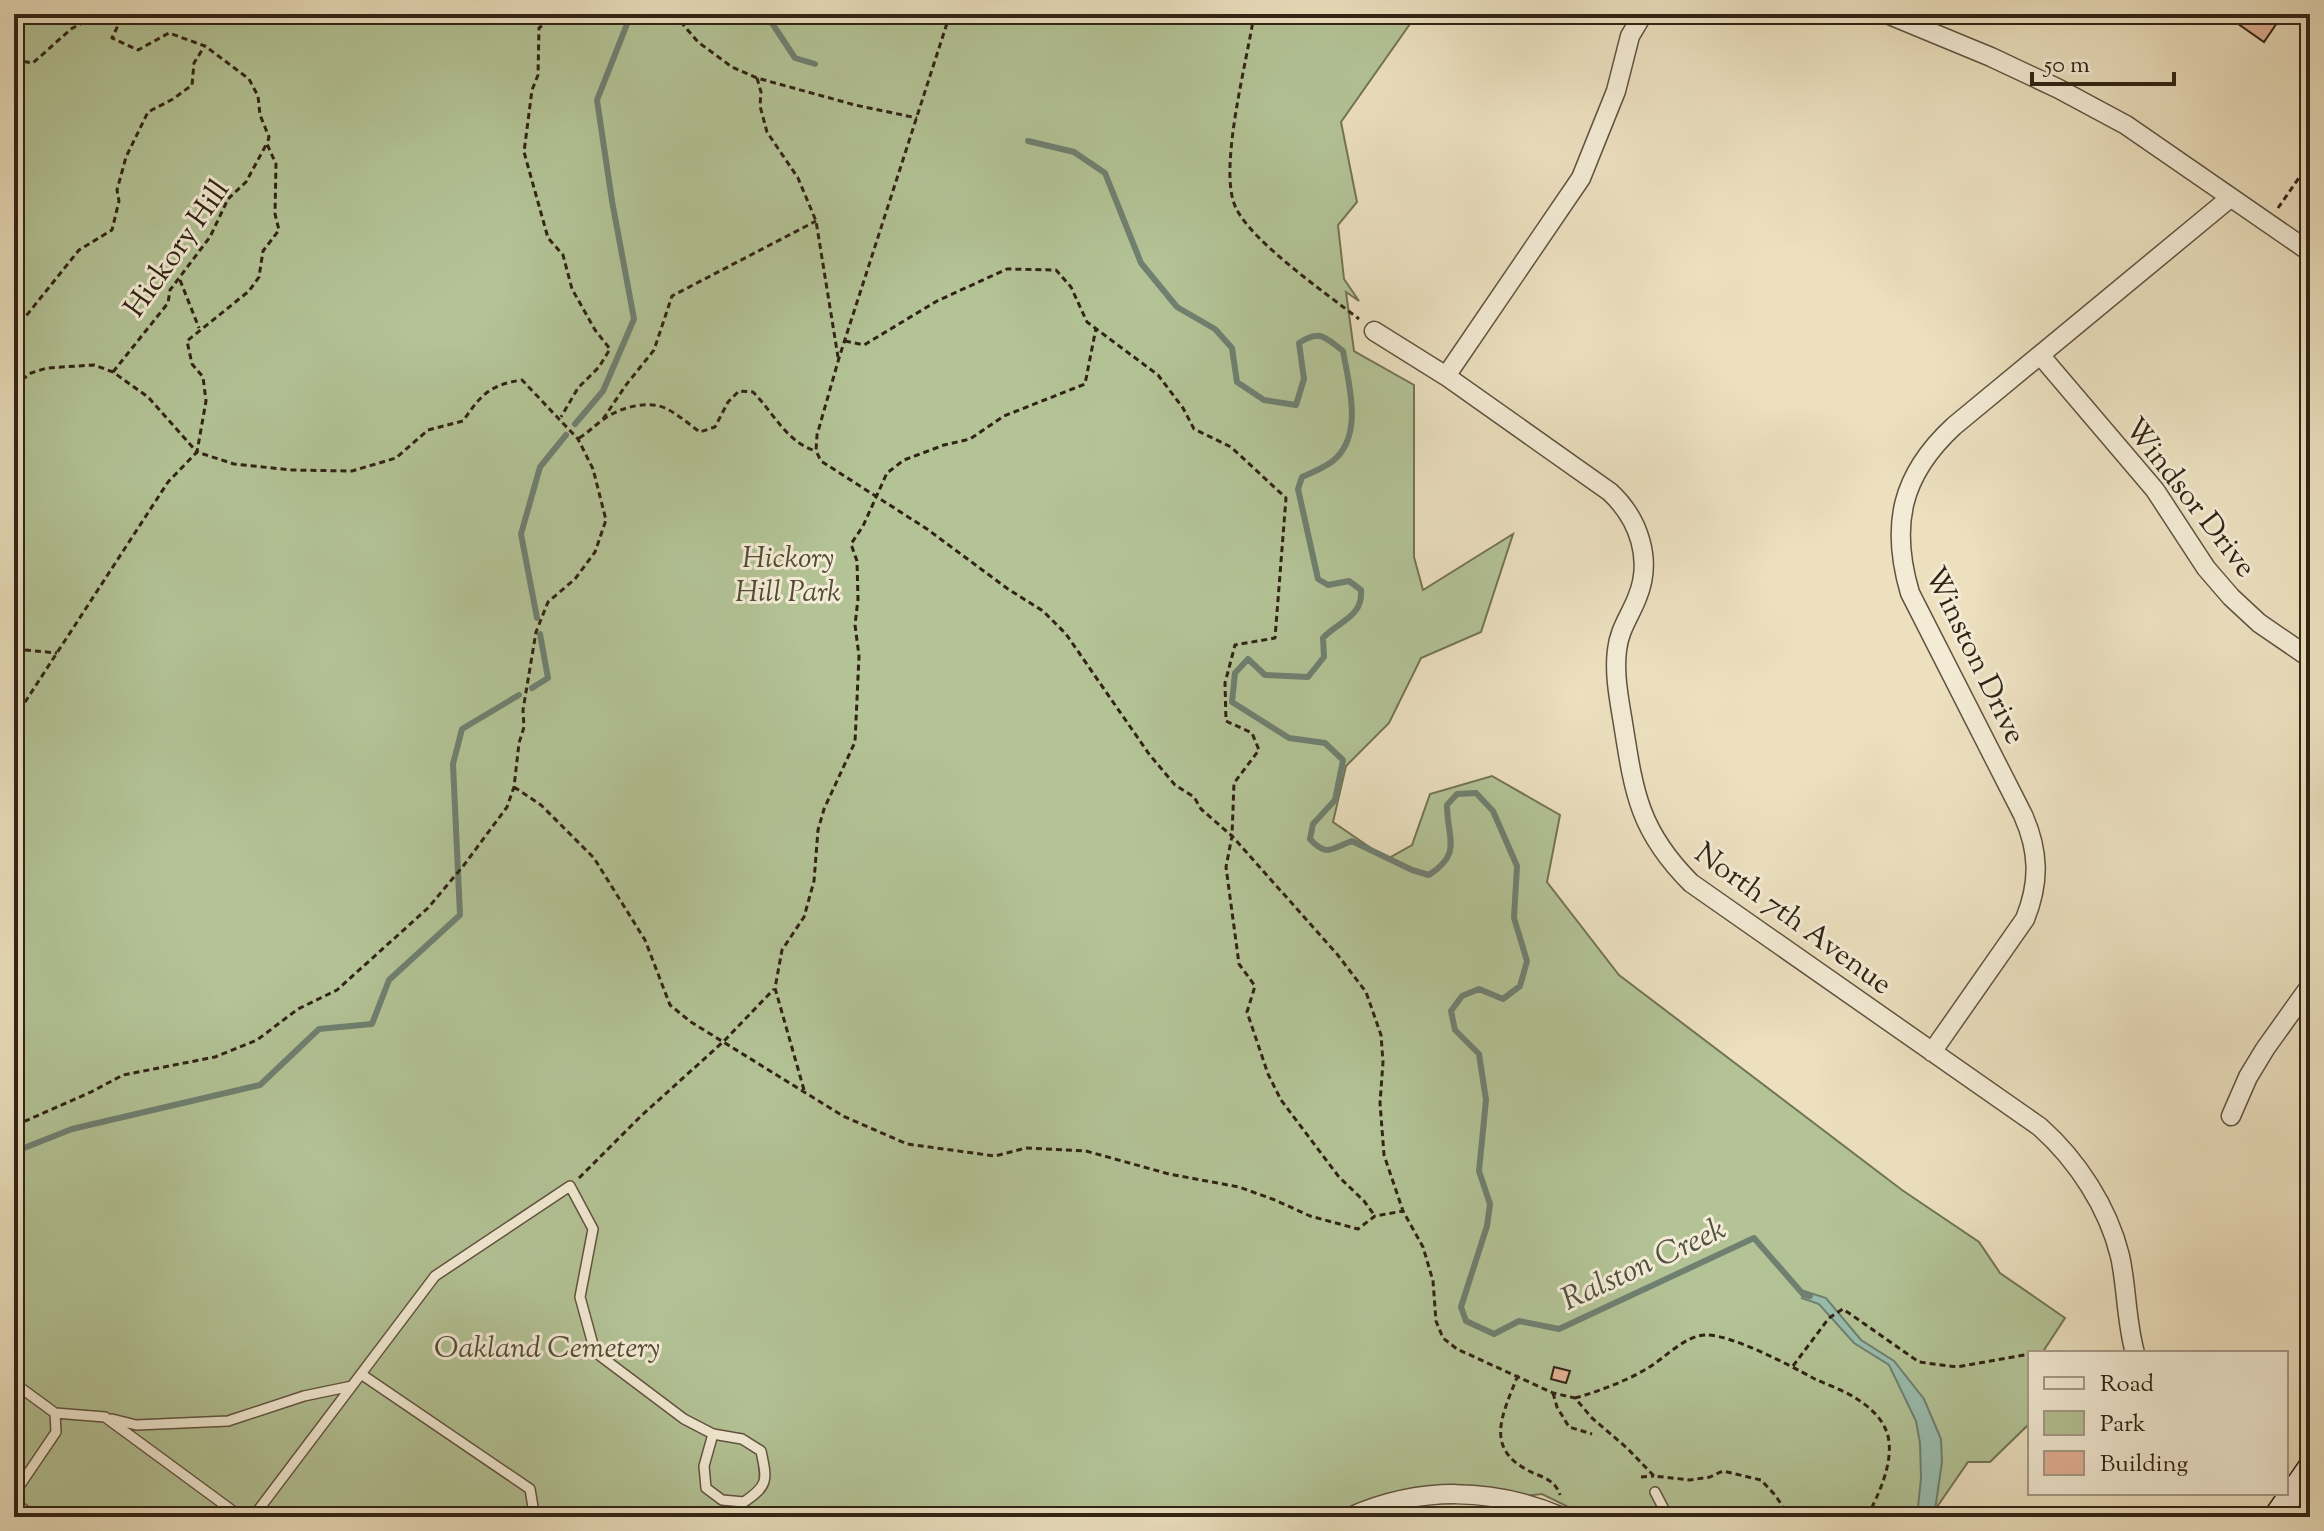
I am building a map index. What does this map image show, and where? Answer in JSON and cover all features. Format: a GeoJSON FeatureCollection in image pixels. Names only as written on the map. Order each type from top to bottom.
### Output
{"type":"FeatureCollection","features":[{"type":"Feature","properties":{"kind":"main road"},"geometry":{"type":"LineString","coordinates":[[2276,1517],[2297,1491],[2310,1468]]}},
{"type":"Feature","properties":{"kind":"street"},"geometry":{"type":"LineString","coordinates":[[1887,14],[2059,89],[2126,125],[2310,252]]}},
{"type":"Feature","properties":{"kind":"street"},"geometry":{"type":"LineString","coordinates":[[1446,376],[1581,178],[1612,103],[1637,17]]}},
{"type":"Feature","properties":{"kind":"street","name":"Winston Drive"},"geometry":{"type":"LineString","coordinates":[[1932,1052],[2025,919],[2033,899],[2037,856],[2023,815],[1910,593],[1902,565],[1899,536],[1910,484],[1921,462],[1936,443],[2230,198]]}},
{"type":"Feature","properties":{"kind":"street","name":"North 7th Avenue"},"geometry":{"type":"LineString","coordinates":[[1374,331],[1446,376],[1610,492],[1631,516],[1640,536],[1644,558],[1642,579],[1637,598],[1623,624],[1615,669],[1635,795],[1653,838],[1670,862],[1691,883],[2040,1127],[2062,1147],[2078,1166],[2110,1225],[2120,1257],[2128,1327],[2134,1351]]}},
{"type":"Feature","properties":{"kind":"street","name":"Windsor Drive"},"geometry":{"type":"LineString","coordinates":[[2041,356],[2155,490],[2206,568],[2231,597],[2259,623],[2310,658]]}},
{"type":"Feature","properties":{"kind":"street"},"geometry":{"type":"LineString","coordinates":[[2231,1116],[2248,1077],[2265,1049],[2310,986]]}},
{"type":"Feature","properties":{"kind":"street"},"geometry":{"type":"LineString","coordinates":[[1350,1517],[1402,1499],[1437,1494],[1507,1498],[1561,1517]]}},
{"type":"Feature","properties":{"kind":"lane"},"geometry":{"type":"LineString","coordinates":[[253,1517],[435,1276],[570,1186],[593,1229],[580,1297],[595,1352],[684,1419],[713,1434],[742,1439],[761,1451],[766,1474],[761,1491],[744,1502],[722,1500],[706,1488],[704,1466],[713,1434]]}},
{"type":"Feature","properties":{"kind":"lane"},"geometry":{"type":"LineString","coordinates":[[361,1374],[530,1489],[534,1513],[531,1517]]}},
{"type":"Feature","properties":{"kind":"lane"},"geometry":{"type":"LineString","coordinates":[[14,1383],[55,1413],[105,1417],[136,1425],[228,1421],[304,1396],[352,1386]]}},
{"type":"Feature","properties":{"kind":"lane"},"geometry":{"type":"LineString","coordinates":[[14,1494],[56,1432],[55,1413]]}},
{"type":"Feature","properties":{"kind":"lane"},"geometry":{"type":"LineString","coordinates":[[105,1417],[241,1517]]}},
{"type":"Feature","properties":{"kind":"lane"},"geometry":{"type":"LineString","coordinates":[[1655,1492],[1668,1517]]}},
{"type":"Feature","properties":{"kind":"lane"},"geometry":{"type":"LineString","coordinates":[[14,1502],[34,1517]]}},
{"type":"Feature","properties":{"kind":"path"},"geometry":{"type":"LineString","coordinates":[[14,719],[168,482],[197,452],[206,401],[203,377],[192,364],[187,341],[199,328],[249,291],[259,277],[263,251],[279,230],[275,214],[276,164],[267,144],[269,137],[260,115],[258,96],[249,79],[205,46],[169,33],[138,50],[112,38],[121,19],[127,14]]}},
{"type":"Feature","properties":{"kind":"path"},"geometry":{"type":"LineString","coordinates":[[558,14],[539,28],[538,75],[532,90],[524,152],[548,238],[563,255],[572,289],[610,349],[599,367],[578,388],[560,418]]}},
{"type":"Feature","properties":{"kind":"path"},"geometry":{"type":"LineString","coordinates":[[674,14],[698,42],[732,67],[757,78],[855,105],[917,118]]}},
{"type":"Feature","properties":{"kind":"path"},"geometry":{"type":"LineString","coordinates":[[950,14],[839,358],[817,435],[816,451],[821,461],[927,529],[1043,611],[1066,634],[1149,754],[1175,785],[1194,797],[1201,809],[1232,836],[1328,943],[1366,992],[1381,1035],[1380,1103],[1384,1155],[1403,1211],[1423,1247],[1433,1281],[1436,1321],[1443,1338],[1457,1349],[1553,1393],[1575,1398],[1614,1384],[1647,1368],[1682,1345],[1706,1335],[1744,1345],[1856,1398],[1875,1413],[1888,1435],[1889,1457],[1876,1500],[1867,1517]]}},
{"type":"Feature","properties":{"kind":"path"},"geometry":{"type":"LineString","coordinates":[[1254,14],[1230,157],[1234,206],[1266,244],[1374,331]]}},
{"type":"Feature","properties":{"kind":"path"},"geometry":{"type":"LineString","coordinates":[[14,60],[33,63],[71,29],[93,17],[121,19]]}},
{"type":"Feature","properties":{"kind":"path"},"geometry":{"type":"LineString","coordinates":[[14,331],[79,250],[112,230],[119,201],[117,190],[126,157],[148,112],[192,85],[194,63],[205,46]]}},
{"type":"Feature","properties":{"kind":"path"},"geometry":{"type":"LineString","coordinates":[[757,78],[767,132],[798,178],[816,221],[839,358]]}},
{"type":"Feature","properties":{"kind":"path","name":"Hickory Hill"},"geometry":{"type":"LineString","coordinates":[[113,372],[168,303],[170,290],[217,227],[228,199],[246,182],[267,144]]}},
{"type":"Feature","properties":{"kind":"path"},"geometry":{"type":"LineString","coordinates":[[2267,223],[2310,162]]}},
{"type":"Feature","properties":{"kind":"path"},"geometry":{"type":"LineString","coordinates":[[578,439],[603,419],[654,350],[672,296],[816,221]]}},
{"type":"Feature","properties":{"kind":"path"},"geometry":{"type":"LineString","coordinates":[[844,341],[864,345],[937,301],[1007,269],[1056,270],[1071,287],[1087,322],[1158,375],[1183,408],[1194,429],[1231,447],[1286,498],[1275,638],[1235,645],[1225,683],[1226,721],[1252,733],[1259,750],[1234,783],[1232,836],[1226,867],[1239,964],[1255,986],[1247,1012],[1268,1074],[1281,1100],[1339,1177],[1375,1216]]}},
{"type":"Feature","properties":{"kind":"path"},"geometry":{"type":"LineString","coordinates":[[180,280],[199,328]]}},
{"type":"Feature","properties":{"kind":"path"},"geometry":{"type":"LineString","coordinates":[[805,1092],[775,988],[782,950],[804,917],[814,881],[818,830],[824,809],[855,742],[859,656],[855,625],[858,599],[857,561],[851,544],[887,473],[904,460],[970,439],[1004,416],[1085,384],[1096,328]]}},
{"type":"Feature","properties":{"kind":"path"},"geometry":{"type":"LineString","coordinates":[[14,385],[31,373],[47,368],[94,365],[113,372],[148,397],[197,452],[234,464],[292,470],[352,471],[396,458],[428,430],[463,421],[482,394],[501,383],[522,380],[578,439],[593,469],[606,520],[595,552],[575,579],[548,602],[536,632],[523,710],[524,727],[514,787],[507,807],[428,908],[337,990],[298,1009],[257,1040],[215,1057],[123,1075],[14,1126]]}},
{"type":"Feature","properties":{"kind":"path"},"geometry":{"type":"LineString","coordinates":[[603,419],[630,407],[647,405],[667,408],[700,432],[715,427],[728,402],[739,391],[753,392],[790,436],[805,448],[816,451]]}},
{"type":"Feature","properties":{"kind":"path"},"geometry":{"type":"LineString","coordinates":[[25,650],[57,653]]}},
{"type":"Feature","properties":{"kind":"path"},"geometry":{"type":"LineString","coordinates":[[514,787],[541,805],[594,858],[645,940],[670,1005],[843,1116],[907,1144],[995,1156],[1026,1148],[1086,1151],[1169,1174],[1239,1187],[1332,1224],[1358,1229],[1375,1216],[1403,1211]]}},
{"type":"Feature","properties":{"kind":"path"},"geometry":{"type":"LineString","coordinates":[[570,1186],[724,1041],[775,988]]}},
{"type":"Feature","properties":{"kind":"path"},"geometry":{"type":"LineString","coordinates":[[1793,1366],[1829,1318],[1843,1309],[1919,1362],[1957,1367],[2028,1354]]}},
{"type":"Feature","properties":{"kind":"path"},"geometry":{"type":"LineString","coordinates":[[1518,1375],[1503,1415],[1499,1437],[1506,1452],[1519,1465],[1549,1479],[1558,1488],[1561,1517]]}},
{"type":"Feature","properties":{"kind":"path"},"geometry":{"type":"LineString","coordinates":[[1553,1393],[1569,1427],[1592,1434]]}},
{"type":"Feature","properties":{"kind":"path"},"geometry":{"type":"LineString","coordinates":[[1575,1398],[1654,1476]]}},
{"type":"Feature","properties":{"kind":"path"},"geometry":{"type":"LineString","coordinates":[[1641,1477],[1690,1480],[1723,1471],[1761,1480],[1790,1517]]}},
{"type":"Feature","properties":{"kind":"green space","name":"Hickory Hill Park"},"geometry":{"type":"Polygon","coordinates":[[[14,14],[1417,14],[1341,122],[1357,202],[1338,225],[1344,279],[1359,301],[1346,292],[1354,351],[1414,385],[1414,557],[1423,590],[1513,534],[1481,632],[1421,658],[1389,723],[1346,766],[1333,822],[1387,859],[1412,845],[1430,794],[1492,776],[1560,815],[1547,882],[1619,975],[1902,1190],[1979,1242],[2000,1273],[2065,1318],[2043,1351],[2028,1351],[2028,1425],[1990,1462],[1968,1462],[1930,1517],[1589,1517],[1542,1494],[1507,1498],[1437,1494],[1353,1517],[14,1517],[14,14]]]}},
{"type":"Feature","properties":{"kind":"shaded area","name":"Ralston Creek"},"geometry":{"type":"Polygon","coordinates":[[[1804,1291],[1826,1298],[1861,1340],[1894,1361],[1924,1399],[1941,1439],[1942,1462],[1934,1517],[1917,1517],[1921,1478],[1916,1421],[1889,1365],[1854,1343],[1819,1304],[1802,1298],[1804,1291]]]}},
{"type":"Feature","properties":{"kind":"building"},"geometry":{"type":"Polygon","coordinates":[[[2224,14],[2283,14],[2264,42],[2224,14]]]}},
{"type":"Feature","properties":{"kind":"building"},"geometry":{"type":"Polygon","coordinates":[[[1554,1367],[1570,1371],[1566,1383],[1551,1379],[1554,1367]]]}},
{"type":"Feature","properties":{"kind":"waterway"},"geometry":{"type":"LineString","coordinates":[[575,424],[603,391],[634,319],[597,100],[631,14]]}},
{"type":"Feature","properties":{"kind":"waterway","name":"Ralston Creek"},"geometry":{"type":"LineString","coordinates":[[766,14],[795,58],[815,64]]}},
{"type":"Feature","properties":{"kind":"waterway","name":"Ralston Creek"},"geometry":{"type":"LineString","coordinates":[[1028,141],[1074,152],[1105,173],[1141,263],[1177,307],[1215,329],[1232,348],[1237,382],[1264,400],[1296,405],[1304,379],[1299,343],[1312,336],[1322,336],[1343,351],[1352,411],[1348,440],[1341,453],[1330,463],[1302,477],[1298,489],[1318,579],[1328,585],[1349,581],[1361,590],[1361,599],[1354,613],[1323,638],[1324,657],[1308,677],[1265,675],[1248,659],[1235,673],[1232,702],[1289,738],[1325,743],[1343,760],[1335,800],[1313,824],[1310,839],[1321,848],[1330,850],[1352,841],[1429,875],[1440,867],[1450,852],[1447,805],[1457,794],[1476,793],[1493,811],[1517,866],[1514,918],[1527,961],[1520,986],[1503,999],[1479,989],[1462,996],[1451,1011],[1455,1030],[1479,1054],[1486,1100],[1479,1171],[1490,1204],[1487,1226],[1461,1307],[1466,1321],[1494,1334],[1519,1321],[1559,1329],[1754,1238],[1803,1294],[1810,1296]]}},
{"type":"Feature","properties":{"kind":"waterway"},"geometry":{"type":"LineString","coordinates":[[537,618],[521,534],[540,467],[566,435]]}},
{"type":"Feature","properties":{"kind":"waterway"},"geometry":{"type":"LineString","coordinates":[[532,688],[548,678],[540,634]]}},
{"type":"Feature","properties":{"kind":"waterway"},"geometry":{"type":"LineString","coordinates":[[14,1152],[72,1129],[260,1085],[319,1029],[372,1024],[389,980],[460,915],[453,764],[462,729],[519,695]]}},
{"type":"Feature","properties":{"kind":"park label","name":"Oakland Cemetery"},"geometry":{"type":"Point","coordinates":[547,1347]}}]}
